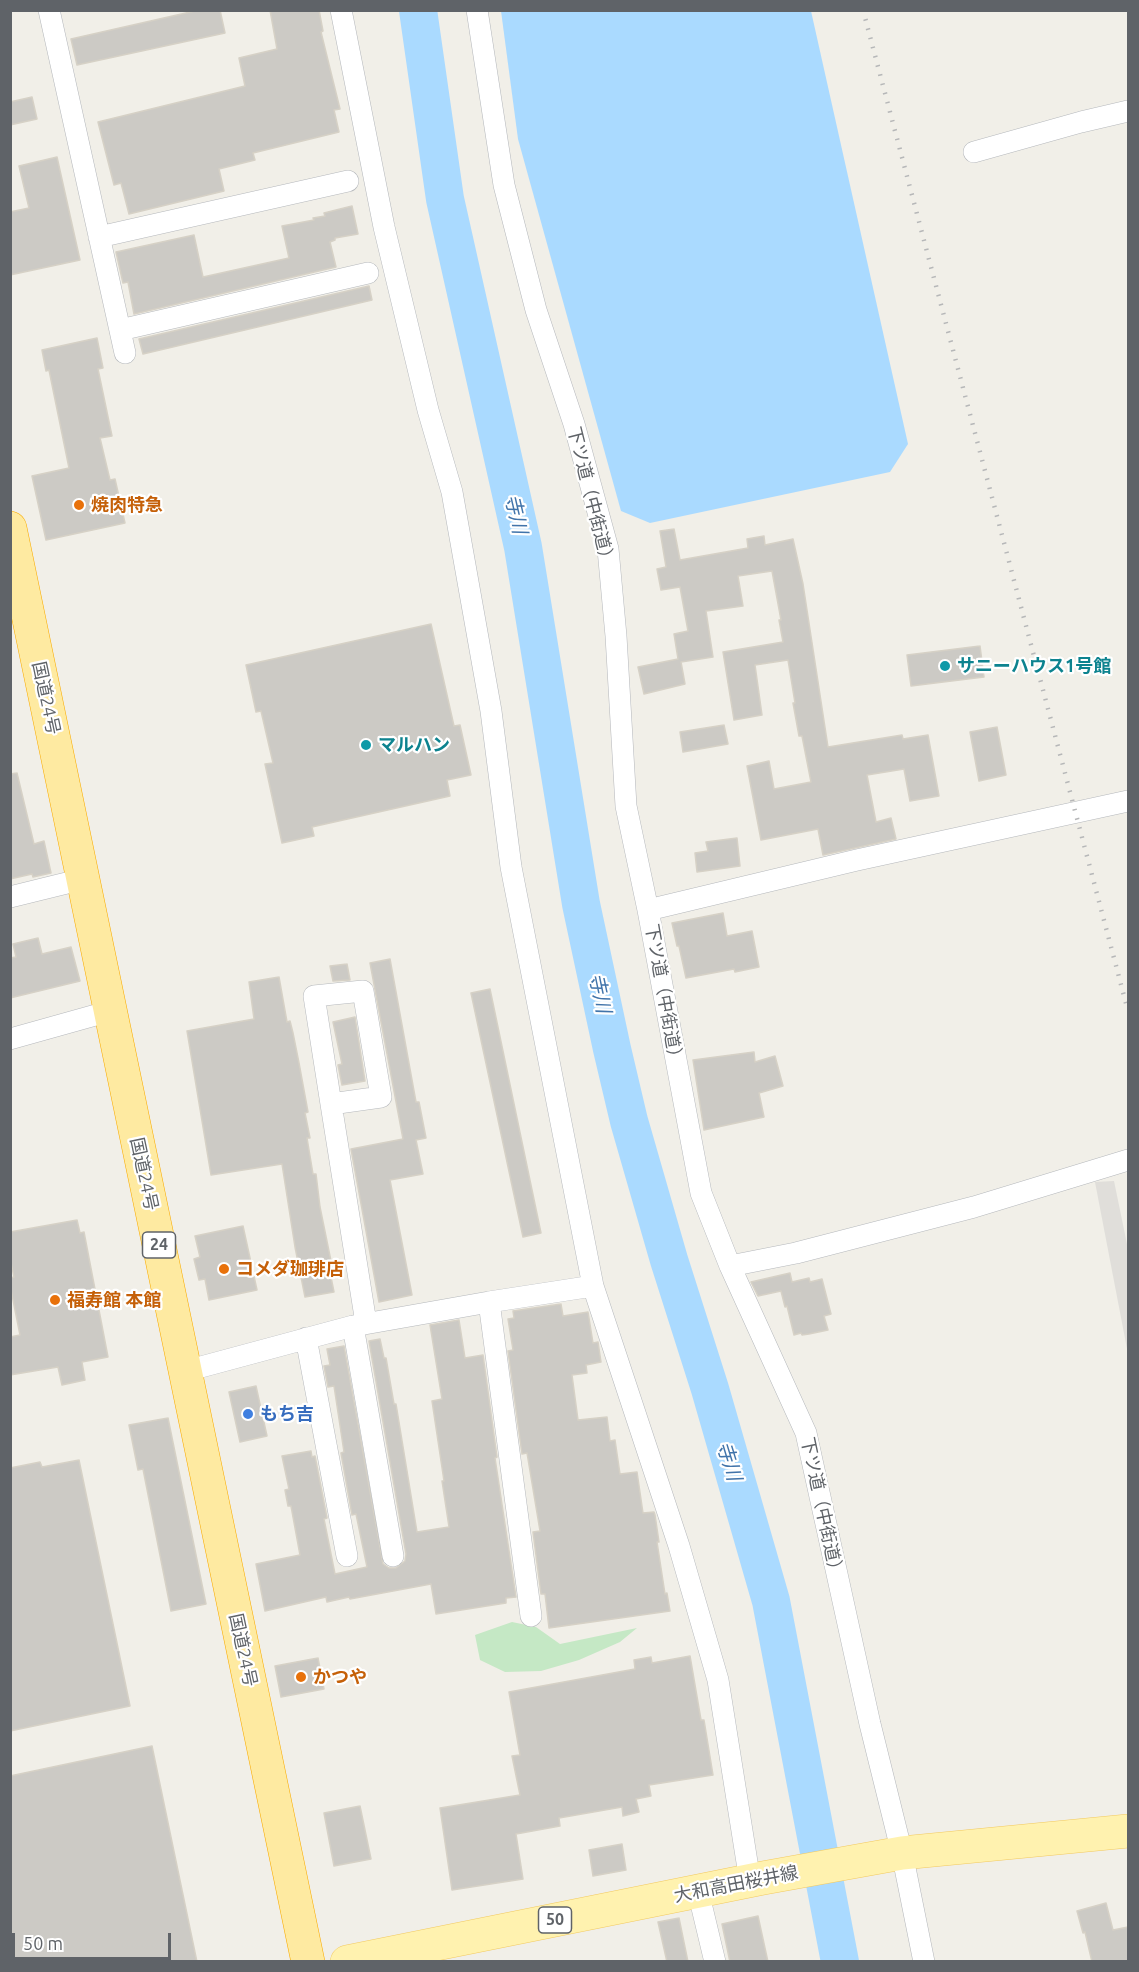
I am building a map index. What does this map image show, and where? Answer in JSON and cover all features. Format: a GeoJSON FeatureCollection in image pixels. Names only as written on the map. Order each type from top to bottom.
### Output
{"type":"FeatureCollection","features":[{"type":"Feature","properties":{"kind":"highway","name":"国道24号"},"geometry":{"type":"LineString","coordinates":[[10,528],[308,1962]]}},
{"type":"Feature","properties":{"kind":"main road","name":"大和高田桜井線"},"geometry":{"type":"LineString","coordinates":[[347,1962],[698,1891],[894,1855],[1128,1832]]}},
{"type":"Feature","properties":{"kind":"street"},"geometry":{"type":"LineString","coordinates":[[49,10],[125,353]]}},
{"type":"Feature","properties":{"kind":"street"},"geometry":{"type":"LineString","coordinates":[[340,10],[384,227],[428,410],[452,492],[491,711],[511,867],[592,1286],[679,1546],[718,1680],[757,1880]]}},
{"type":"Feature","properties":{"kind":"street","name":"下ツ道（中街道）"},"geometry":{"type":"LineString","coordinates":[[477,10],[504,185],[536,310],[574,424],[608,549],[616,636],[626,806],[648,910],[701,1193],[730,1266],[806,1433],[870,1724],[894,1855],[924,1962]]}},
{"type":"Feature","properties":{"kind":"street"},"geometry":{"type":"LineString","coordinates":[[974,153],[1128,111]]}},
{"type":"Feature","properties":{"kind":"street"},"geometry":{"type":"LineString","coordinates":[[99,237],[348,181]]}},
{"type":"Feature","properties":{"kind":"street"},"geometry":{"type":"LineString","coordinates":[[120,330],[368,273]]}},
{"type":"Feature","properties":{"kind":"street"},"geometry":{"type":"LineString","coordinates":[[648,910],[857,860],[1128,801]]}},
{"type":"Feature","properties":{"kind":"street"},"geometry":{"type":"LineString","coordinates":[[10,897],[83,879]]}},
{"type":"Feature","properties":{"kind":"street"},"geometry":{"type":"LineString","coordinates":[[331,1104],[381,1097],[363,991],[314,996],[393,1556]]}},
{"type":"Feature","properties":{"kind":"street"},"geometry":{"type":"LineString","coordinates":[[10,1040],[110,1011]]}},
{"type":"Feature","properties":{"kind":"street"},"geometry":{"type":"LineString","coordinates":[[730,1266],[796,1253],[963,1209],[1128,1160]]}},
{"type":"Feature","properties":{"kind":"street"},"geometry":{"type":"LineString","coordinates":[[186,1371],[359,1324],[592,1286]]}},
{"type":"Feature","properties":{"kind":"street"},"geometry":{"type":"LineString","coordinates":[[489,1302],[531,1616]]}},
{"type":"Feature","properties":{"kind":"street"},"geometry":{"type":"LineString","coordinates":[[306,1338],[347,1556]]}},
{"type":"Feature","properties":{"kind":"street"},"geometry":{"type":"LineString","coordinates":[[698,1891],[715,1962]]}},
{"type":"Feature","properties":{"kind":"shaded area"},"geometry":{"type":"Polygon","coordinates":[[[1114,1181],[1128,1249],[1128,1354],[1095,1182],[1114,1181]]]}},
{"type":"Feature","properties":{"kind":"green space"},"geometry":{"type":"Polygon","coordinates":[[[512,1622],[536,1627],[560,1644],[637,1628],[620,1642],[579,1660],[541,1671],[505,1672],[480,1660],[475,1635],[512,1622]]]}},
{"type":"Feature","properties":{"kind":"water"},"geometry":{"type":"Polygon","coordinates":[[[501,11],[811,11],[908,444],[890,472],[650,523],[621,511],[518,139],[501,11]]]}},
{"type":"Feature","properties":{"kind":"building"},"geometry":{"type":"Polygon","coordinates":[[[199,10],[220,10],[225,33],[77,65],[71,39],[199,10]]]}},
{"type":"Feature","properties":{"kind":"building"},"geometry":{"type":"Polygon","coordinates":[[[270,10],[319,10],[323,31],[321,32],[340,109],[334,110],[339,132],[253,153],[255,160],[219,169],[224,191],[129,214],[121,183],[114,185],[98,122],[245,86],[239,58],[277,49],[270,10]]]}},
{"type":"Feature","properties":{"kind":"building"},"geometry":{"type":"Polygon","coordinates":[[[32,97],[37,119],[10,125],[10,102],[32,97]]]}},
{"type":"Feature","properties":{"kind":"building"},"geometry":{"type":"Polygon","coordinates":[[[57,157],[80,260],[10,275],[10,212],[29,208],[19,166],[57,157]]]}},
{"type":"Feature","properties":{"kind":"building"},"geometry":{"type":"Polygon","coordinates":[[[352,206],[358,234],[335,238],[330,242],[336,267],[134,314],[128,282],[123,283],[116,252],[194,235],[203,277],[289,258],[282,226],[314,220],[313,218],[325,216],[324,213],[352,206]]]}},
{"type":"Feature","properties":{"kind":"building"},"geometry":{"type":"Polygon","coordinates":[[[369,286],[372,300],[143,354],[139,339],[369,286]]]}},
{"type":"Feature","properties":{"kind":"building"},"geometry":{"type":"Polygon","coordinates":[[[97,338],[103,368],[98,369],[112,436],[100,438],[110,480],[115,479],[125,523],[46,540],[32,476],[69,468],[49,370],[46,371],[42,350],[97,338]]]}},
{"type":"Feature","properties":{"kind":"building"},"geometry":{"type":"Polygon","coordinates":[[[674,529],[680,560],[748,548],[747,539],[764,536],[765,545],[793,539],[803,584],[828,747],[902,735],[903,739],[928,735],[939,796],[910,801],[904,769],[867,775],[876,822],[891,818],[896,839],[823,855],[818,829],[761,840],[747,766],[769,761],[774,789],[811,782],[802,736],[799,736],[788,660],[755,665],[762,715],[734,720],[723,652],[783,642],[772,571],[738,576],[743,606],[706,611],[713,657],[681,662],[685,684],[644,694],[638,667],[678,659],[674,634],[688,631],[680,587],[661,590],[657,569],[666,567],[660,531],[674,529]]]}},
{"type":"Feature","properties":{"kind":"building","name":"マルハン"},"geometry":{"type":"Polygon","coordinates":[[[431,624],[454,726],[460,725],[471,775],[447,780],[450,796],[312,827],[314,836],[282,843],[265,764],[273,763],[261,711],[256,712],[246,665],[431,624]]]}},
{"type":"Feature","properties":{"kind":"building","name":"サニーハウス1号館"},"geometry":{"type":"Polygon","coordinates":[[[980,646],[984,677],[911,686],[907,655],[980,646]]]}},
{"type":"Feature","properties":{"kind":"building"},"geometry":{"type":"Polygon","coordinates":[[[724,725],[728,744],[683,752],[680,732],[724,725]]]}},
{"type":"Feature","properties":{"kind":"building"},"geometry":{"type":"Polygon","coordinates":[[[997,727],[1006,775],[979,781],[970,732],[997,727]]]}},
{"type":"Feature","properties":{"kind":"building"},"geometry":{"type":"Polygon","coordinates":[[[17,773],[34,844],[44,841],[51,873],[10,879],[10,774],[17,773]]]}},
{"type":"Feature","properties":{"kind":"building"},"geometry":{"type":"Polygon","coordinates":[[[737,838],[740,866],[697,872],[695,853],[708,851],[706,842],[737,838]]]}},
{"type":"Feature","properties":{"kind":"building"},"geometry":{"type":"Polygon","coordinates":[[[723,913],[727,936],[752,931],[759,967],[686,978],[672,923],[723,913]]]}},
{"type":"Feature","properties":{"kind":"building"},"geometry":{"type":"Polygon","coordinates":[[[38,938],[42,954],[71,947],[80,981],[10,998],[10,958],[16,957],[13,944],[38,938]]]}},
{"type":"Feature","properties":{"kind":"building"},"geometry":{"type":"Polygon","coordinates":[[[390,959],[416,1102],[419,1102],[426,1138],[416,1140],[423,1174],[390,1180],[412,1295],[379,1302],[351,1149],[403,1139],[370,963],[390,959]]]}},
{"type":"Feature","properties":{"kind":"building"},"geometry":{"type":"Polygon","coordinates":[[[347,964],[350,980],[333,981],[330,966],[347,964]]]}},
{"type":"Feature","properties":{"kind":"building"},"geometry":{"type":"Polygon","coordinates":[[[279,977],[287,1022],[290,1021],[293,1033],[308,1112],[305,1113],[310,1138],[307,1138],[313,1174],[316,1174],[332,1266],[329,1267],[334,1292],[305,1297],[282,1164],[211,1175],[187,1031],[254,1019],[249,982],[279,977]]]}},
{"type":"Feature","properties":{"kind":"building"},"geometry":{"type":"Polygon","coordinates":[[[490,989],[541,1233],[523,1237],[471,993],[490,989]]]}},
{"type":"Feature","properties":{"kind":"building"},"geometry":{"type":"Polygon","coordinates":[[[355,1017],[365,1081],[342,1085],[338,1065],[342,1064],[333,1022],[355,1017]]]}},
{"type":"Feature","properties":{"kind":"building"},"geometry":{"type":"Polygon","coordinates":[[[754,1052],[755,1062],[775,1056],[783,1086],[759,1093],[764,1117],[704,1130],[693,1060],[754,1052]]]}},
{"type":"Feature","properties":{"kind":"building","name":"福寿館 本館"},"geometry":{"type":"Polygon","coordinates":[[[77,1220],[80,1233],[84,1232],[108,1357],[82,1362],[85,1380],[62,1385],[58,1367],[10,1375],[10,1337],[20,1335],[10,1285],[10,1278],[14,1277],[10,1258],[10,1232],[77,1220]]]}},
{"type":"Feature","properties":{"kind":"building","name":"コメダ珈琲店"},"geometry":{"type":"Polygon","coordinates":[[[243,1226],[257,1290],[209,1300],[205,1279],[199,1280],[194,1259],[200,1257],[195,1236],[243,1226]]]}},
{"type":"Feature","properties":{"kind":"building"},"geometry":{"type":"Polygon","coordinates":[[[790,1273],[792,1282],[809,1278],[810,1282],[822,1279],[831,1314],[824,1316],[828,1330],[794,1335],[781,1291],[758,1296],[751,1282],[790,1273]]]}},
{"type":"Feature","properties":{"kind":"building"},"geometry":{"type":"Polygon","coordinates":[[[561,1304],[563,1316],[588,1312],[593,1343],[598,1342],[601,1362],[586,1365],[587,1373],[572,1375],[578,1420],[607,1417],[610,1441],[615,1440],[620,1474],[637,1472],[643,1513],[654,1512],[655,1515],[665,1594],[667,1593],[670,1611],[549,1628],[545,1594],[541,1594],[533,1532],[540,1531],[527,1453],[522,1454],[508,1351],[513,1350],[508,1319],[514,1318],[513,1311],[561,1304]]]}},
{"type":"Feature","properties":{"kind":"building"},"geometry":{"type":"Polygon","coordinates":[[[459,1320],[465,1358],[483,1355],[497,1457],[495,1458],[516,1597],[506,1598],[506,1603],[436,1614],[431,1584],[327,1602],[326,1597],[265,1611],[256,1564],[300,1555],[291,1506],[288,1506],[285,1490],[289,1489],[282,1456],[311,1451],[312,1457],[315,1456],[335,1574],[367,1567],[356,1514],[352,1515],[341,1453],[344,1452],[334,1386],[328,1387],[324,1366],[330,1365],[327,1349],[344,1346],[383,1564],[389,1568],[396,1568],[405,1561],[406,1554],[369,1341],[380,1339],[384,1358],[386,1358],[417,1532],[449,1527],[432,1401],[442,1399],[430,1325],[459,1320]]]}},
{"type":"Feature","properties":{"kind":"building","name":"もち吉"},"geometry":{"type":"Polygon","coordinates":[[[256,1386],[267,1436],[240,1442],[229,1392],[256,1386]]]}},
{"type":"Feature","properties":{"kind":"building"},"geometry":{"type":"Polygon","coordinates":[[[168,1418],[206,1604],[171,1611],[143,1469],[138,1470],[129,1425],[168,1418]]]}},
{"type":"Feature","properties":{"kind":"building"},"geometry":{"type":"Polygon","coordinates":[[[79,1460],[130,1706],[10,1731],[10,1468],[40,1462],[42,1467],[79,1460]]]}},
{"type":"Feature","properties":{"kind":"building"},"geometry":{"type":"Polygon","coordinates":[[[690,1656],[713,1775],[649,1785],[651,1796],[636,1799],[639,1812],[623,1816],[622,1807],[559,1818],[560,1826],[516,1834],[523,1879],[452,1890],[440,1808],[520,1795],[512,1756],[520,1755],[509,1692],[635,1669],[634,1660],[651,1657],[652,1663],[690,1656]]]}},
{"type":"Feature","properties":{"kind":"building"},"geometry":{"type":"Polygon","coordinates":[[[318,1658],[324,1689],[281,1697],[275,1666],[318,1658]]]}},
{"type":"Feature","properties":{"kind":"building"},"geometry":{"type":"Polygon","coordinates":[[[152,1746],[197,1962],[10,1962],[10,1776],[152,1746]]]}},
{"type":"Feature","properties":{"kind":"building"},"geometry":{"type":"Polygon","coordinates":[[[360,1806],[371,1859],[334,1866],[324,1813],[360,1806]]]}},
{"type":"Feature","properties":{"kind":"building"},"geometry":{"type":"Polygon","coordinates":[[[622,1844],[626,1870],[593,1876],[589,1850],[622,1844]]]}},
{"type":"Feature","properties":{"kind":"building"},"geometry":{"type":"Polygon","coordinates":[[[1106,1903],[1113,1930],[1128,1927],[1128,1962],[1092,1962],[1077,1911],[1106,1903]]]}},
{"type":"Feature","properties":{"kind":"building"},"geometry":{"type":"Polygon","coordinates":[[[758,1916],[768,1962],[730,1962],[722,1924],[758,1916]]]}},
{"type":"Feature","properties":{"kind":"building"},"geometry":{"type":"Polygon","coordinates":[[[679,1918],[688,1962],[667,1962],[658,1922],[679,1918]]]}},
{"type":"Feature","properties":{"kind":"waterway","name":"寺川"},"geometry":{"type":"LineString","coordinates":[[418,10],[445,199],[523,547],[581,904],[612,1049],[629,1121],[669,1260],[710,1389],[771,1601],[840,1962]]}},
{"type":"Feature","properties":{"kind":"railway"},"geometry":{"type":"LineString","coordinates":[[863,10],[1128,1011]]}},
{"type":"Feature","properties":{"kind":"place","name":"焼肉特急"},"geometry":{"type":"Point","coordinates":[79,505]}},
{"type":"Feature","properties":{"kind":"place","name":"サニーハウス1号館"},"geometry":{"type":"Point","coordinates":[945,666]}},
{"type":"Feature","properties":{"kind":"place","name":"マルハン"},"geometry":{"type":"Point","coordinates":[366,745]}},
{"type":"Feature","properties":{"kind":"place","name":"コメダ珈琲店"},"geometry":{"type":"Point","coordinates":[224,1269]}},
{"type":"Feature","properties":{"kind":"place","name":"福寿館 本館"},"geometry":{"type":"Point","coordinates":[55,1300]}},
{"type":"Feature","properties":{"kind":"place","name":"もち吉"},"geometry":{"type":"Point","coordinates":[248,1414]}},
{"type":"Feature","properties":{"kind":"place","name":"かつや"},"geometry":{"type":"Point","coordinates":[301,1677]}}]}
